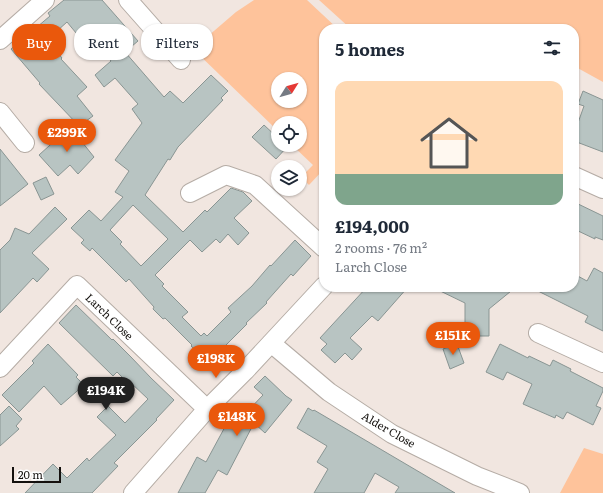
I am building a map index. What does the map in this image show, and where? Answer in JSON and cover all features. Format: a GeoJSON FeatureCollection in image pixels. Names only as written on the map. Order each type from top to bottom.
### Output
{"type":"FeatureCollection","features":[{"type":"Feature","properties":{"kind":"street"},"geometry":{"type":"LineString","coordinates":[[0,40],[45,0]]}},
{"type":"Feature","properties":{"kind":"street"},"geometry":{"type":"LineString","coordinates":[[128,0],[149,24]]}},
{"type":"Feature","properties":{"kind":"street"},"geometry":{"type":"LineString","coordinates":[[0,112],[25,143]]}},
{"type":"Feature","properties":{"kind":"street"},"geometry":{"type":"LineString","coordinates":[[190,193],[226,174],[255,185],[319,243]]}},
{"type":"Feature","properties":{"kind":"street"},"geometry":{"type":"LineString","coordinates":[[579,178],[603,189]]}},
{"type":"Feature","properties":{"kind":"street","name":"Larch Close"},"geometry":{"type":"LineString","coordinates":[[0,368],[77,285],[207,409]]}},
{"type":"Feature","properties":{"kind":"street"},"geometry":{"type":"LineString","coordinates":[[133,493],[207,409],[245,371],[319,291]]}},
{"type":"Feature","properties":{"kind":"street"},"geometry":{"type":"LineString","coordinates":[[538,333],[603,363]]}},
{"type":"Feature","properties":{"kind":"street","name":"Alder Close"},"geometry":{"type":"LineString","coordinates":[[271,343],[329,392],[392,434],[476,476],[520,493]]}},
{"type":"Feature","properties":{"kind":"shaded area"},"geometry":{"type":"Polygon","coordinates":[[[254,0],[307,0],[333,24],[319,24],[319,174],[309,185],[307,183],[307,171],[313,165],[299,152],[307,152],[307,116],[271,116],[271,124],[204,60],[213,60],[213,32],[236,12],[254,0]]]}},
{"type":"Feature","properties":{"kind":"shaded area"},"geometry":{"type":"Polygon","coordinates":[[[319,0],[603,0],[603,82],[579,69],[579,24],[345,24],[319,0]]]}},
{"type":"Feature","properties":{"kind":"shaded area"},"geometry":{"type":"Polygon","coordinates":[[[584,448],[603,454],[603,493],[560,493],[584,448]]]}},
{"type":"Feature","properties":{"kind":"building"},"geometry":{"type":"Polygon","coordinates":[[[64,0],[102,0],[123,24],[74,24],[74,30],[67,22],[65,24],[41,24],[50,16],[48,13],[64,0]]]}},
{"type":"Feature","properties":{"kind":"building"},"geometry":{"type":"Polygon","coordinates":[[[133,35],[138,41],[133,45],[133,35]]]}},
{"type":"Feature","properties":{"kind":"building"},"geometry":{"type":"Polygon","coordinates":[[[20,60],[62,60],[87,87],[77,96],[93,116],[79,126],[39,84],[40,83],[20,60]]]}},
{"type":"Feature","properties":{"kind":"building"},"geometry":{"type":"Polygon","coordinates":[[[110,60],[132,60],[164,97],[170,91],[183,103],[211,75],[228,91],[221,98],[223,100],[178,147],[170,160],[168,159],[145,195],[183,232],[205,210],[207,212],[231,188],[243,192],[252,201],[234,218],[249,233],[238,245],[228,234],[220,243],[216,239],[202,252],[190,240],[155,275],[164,284],[162,286],[188,312],[182,317],[201,336],[204,333],[207,336],[231,312],[228,308],[252,286],[295,240],[311,256],[293,276],[291,274],[266,302],[267,303],[246,323],[247,324],[210,363],[191,346],[192,345],[165,318],[163,319],[153,309],[154,307],[129,279],[126,282],[92,248],[90,251],[81,243],[84,240],[71,228],[89,210],[101,221],[123,197],[115,192],[129,171],[115,160],[142,123],[132,109],[138,104],[115,78],[104,87],[95,75],[111,61],[110,60]],[[133,205],[110,230],[122,242],[120,244],[141,266],[168,239],[133,205]]]}},
{"type":"Feature","properties":{"kind":"building"},"geometry":{"type":"Polygon","coordinates":[[[583,91],[603,100],[603,152],[579,143],[579,120],[584,106],[579,104],[583,91]]]}},
{"type":"Feature","properties":{"kind":"building"},"geometry":{"type":"Polygon","coordinates":[[[264,125],[271,132],[271,152],[282,152],[276,159],[252,137],[264,125]]]}},
{"type":"Feature","properties":{"kind":"building"},"geometry":{"type":"Polygon","coordinates":[[[70,127],[94,157],[78,174],[70,165],[58,176],[39,155],[70,127]]]}},
{"type":"Feature","properties":{"kind":"building"},"geometry":{"type":"Polygon","coordinates":[[[0,149],[28,184],[0,206],[0,149]]]}},
{"type":"Feature","properties":{"kind":"building"},"geometry":{"type":"Polygon","coordinates":[[[46,177],[54,194],[41,200],[33,183],[46,177]]]}},
{"type":"Feature","properties":{"kind":"building"},"geometry":{"type":"Polygon","coordinates":[[[579,204],[603,216],[603,240],[595,237],[595,239],[579,231],[579,204]]]}},
{"type":"Feature","properties":{"kind":"building"},"geometry":{"type":"Polygon","coordinates":[[[55,207],[67,219],[32,253],[49,269],[37,282],[33,278],[0,313],[0,250],[10,240],[15,228],[29,234],[55,207]]]}},
{"type":"Feature","properties":{"kind":"building"},"geometry":{"type":"Polygon","coordinates":[[[594,268],[603,273],[603,331],[585,322],[588,316],[540,292],[579,292],[579,277],[587,281],[594,268]]]}},
{"type":"Feature","properties":{"kind":"building"},"geometry":{"type":"Polygon","coordinates":[[[362,292],[404,292],[378,321],[372,316],[350,338],[362,349],[352,360],[345,353],[335,363],[321,350],[327,344],[320,338],[362,292]]]}},
{"type":"Feature","properties":{"kind":"building"},"geometry":{"type":"Polygon","coordinates":[[[442,292],[510,292],[489,309],[489,336],[465,336],[465,303],[442,292]]]}},
{"type":"Feature","properties":{"kind":"building"},"geometry":{"type":"Polygon","coordinates":[[[76,305],[112,340],[113,339],[174,400],[156,419],[157,420],[114,463],[118,466],[92,493],[25,493],[53,464],[67,478],[87,458],[89,461],[116,435],[97,417],[108,406],[125,423],[148,399],[117,372],[113,376],[59,323],[76,305]]]}},
{"type":"Feature","properties":{"kind":"building"},"geometry":{"type":"Polygon","coordinates":[[[48,344],[78,375],[76,377],[84,385],[61,405],[44,386],[19,412],[2,395],[34,363],[32,361],[48,344]]]}},
{"type":"Feature","properties":{"kind":"building"},"geometry":{"type":"Polygon","coordinates":[[[457,344],[464,363],[450,369],[443,349],[457,344]]]}},
{"type":"Feature","properties":{"kind":"building"},"geometry":{"type":"Polygon","coordinates":[[[500,344],[528,358],[529,356],[550,366],[553,360],[571,369],[570,371],[603,388],[596,406],[601,408],[593,425],[567,412],[563,419],[556,415],[555,418],[523,404],[532,384],[507,372],[503,380],[486,372],[500,344]]]}},
{"type":"Feature","properties":{"kind":"building"},"geometry":{"type":"Polygon","coordinates":[[[265,376],[292,400],[265,433],[254,423],[227,475],[218,470],[205,493],[178,493],[197,457],[206,462],[226,425],[240,411],[244,415],[263,395],[254,387],[265,376]]]}},
{"type":"Feature","properties":{"kind":"building"},"geometry":{"type":"Polygon","coordinates":[[[9,406],[22,419],[16,426],[19,429],[0,446],[0,415],[9,406]]]}},
{"type":"Feature","properties":{"kind":"building"},"geometry":{"type":"Polygon","coordinates":[[[308,408],[313,411],[314,410],[455,493],[395,493],[399,487],[375,473],[364,493],[314,493],[328,469],[317,462],[327,446],[297,428],[308,408]]]}}]}
